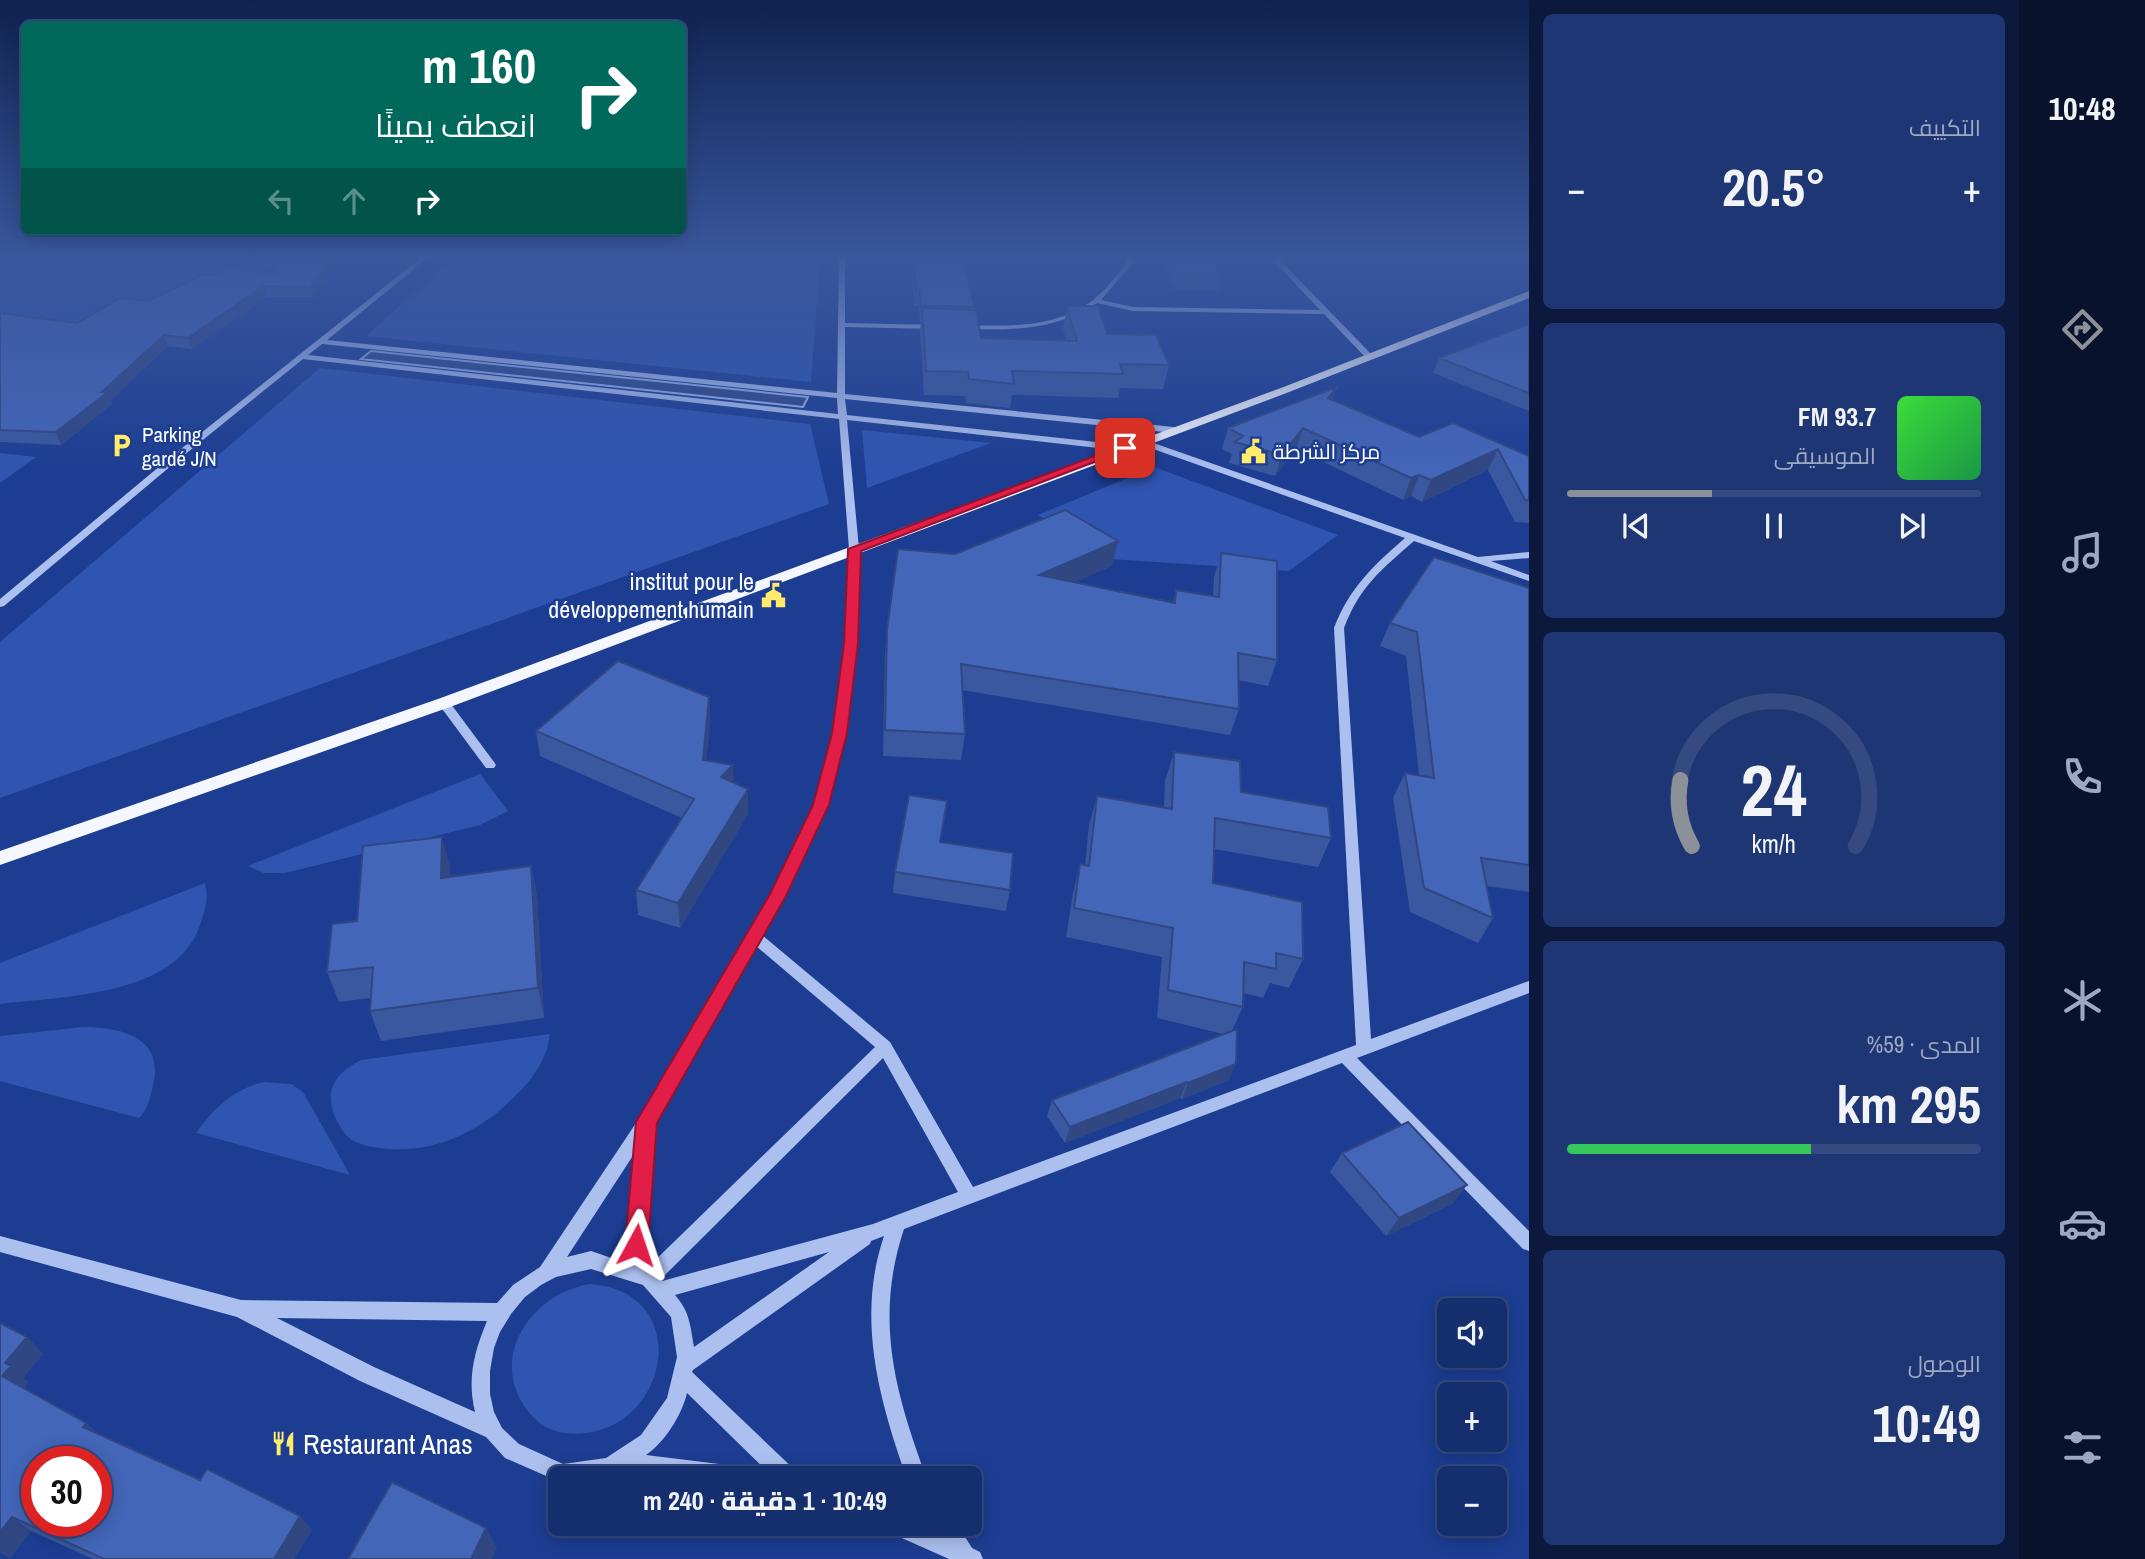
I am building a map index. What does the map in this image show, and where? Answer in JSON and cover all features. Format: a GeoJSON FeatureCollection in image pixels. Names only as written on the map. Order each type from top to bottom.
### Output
{"type":"FeatureCollection","features":[{"type":"Feature","properties":{"kind":"main road"},"geometry":{"type":"LineString","coordinates":[[0,858],[444,703],[1437,330]]}},
{"type":"Feature","properties":{"kind":"street"},"geometry":{"type":"LineString","coordinates":[[0,604],[335,330]]}},
{"type":"Feature","properties":{"kind":"street"},"geometry":{"type":"LineString","coordinates":[[546,1273],[646,1122],[778,896],[821,805],[840,733],[851,644],[854,549],[842,416],[843,330]]}},
{"type":"Feature","properties":{"kind":"street"},"geometry":{"type":"LineString","coordinates":[[1344,330],[1369,356]]}},
{"type":"Feature","properties":{"kind":"street"},"geometry":{"type":"LineString","coordinates":[[321,341],[1174,430]]}},
{"type":"Feature","properties":{"kind":"street"},"geometry":{"type":"LineString","coordinates":[[302,357],[1125,448]]}},
{"type":"Feature","properties":{"kind":"street"},"geometry":{"type":"LineString","coordinates":[[565,386],[580,368]]}},
{"type":"Feature","properties":{"kind":"street"},"geometry":{"type":"LineString","coordinates":[[1142,442],[1529,578]]}},
{"type":"Feature","properties":{"kind":"street"},"geometry":{"type":"LineString","coordinates":[[1364,1049],[1339,628],[1346,607],[1358,586],[1411,538]]}},
{"type":"Feature","properties":{"kind":"street"},"geometry":{"type":"LineString","coordinates":[[1475,559],[1529,555]]}},
{"type":"Feature","properties":{"kind":"street"},"geometry":{"type":"LineString","coordinates":[[444,703],[490,765]]}},
{"type":"Feature","properties":{"kind":"street"},"geometry":{"type":"LineString","coordinates":[[754,936],[885,1047],[970,1197]]}},
{"type":"Feature","properties":{"kind":"street"},"geometry":{"type":"LineString","coordinates":[[649,1279],[873,1232],[1529,987]]}},
{"type":"Feature","properties":{"kind":"street"},"geometry":{"type":"LineString","coordinates":[[649,1279],[885,1047]]}},
{"type":"Feature","properties":{"kind":"street"},"geometry":{"type":"LineString","coordinates":[[1344,1055],[1529,1243]]}},
{"type":"Feature","properties":{"kind":"street"},"geometry":{"type":"LineString","coordinates":[[646,1122],[649,1279]]}},
{"type":"Feature","properties":{"kind":"street"},"geometry":{"type":"LineString","coordinates":[[897,1223],[887,1247],[878,1295],[882,1357],[898,1428],[912,1466]]}},
{"type":"Feature","properties":{"kind":"street"},"geometry":{"type":"LineString","coordinates":[[686,1370],[873,1232]]}},
{"type":"Feature","properties":{"kind":"street"},"geometry":{"type":"LineString","coordinates":[[0,1244],[240,1309],[367,1374],[492,1430]]}},
{"type":"Feature","properties":{"kind":"street"},"geometry":{"type":"LineString","coordinates":[[591,1260],[614,1262],[649,1279],[677,1310],[686,1335],[686,1370],[679,1399],[656,1436],[621,1462],[597,1471],[572,1474],[548,1471],[526,1462],[507,1448],[492,1430],[483,1407],[479,1383],[481,1358],[500,1312],[520,1290],[546,1273],[568,1264],[591,1260]]}},
{"type":"Feature","properties":{"kind":"street"},"geometry":{"type":"LineString","coordinates":[[240,1309],[500,1312]]}},
{"type":"Feature","properties":{"kind":"street"},"geometry":{"type":"LineString","coordinates":[[686,1370],[778,1466]]}},
{"type":"Feature","properties":{"kind":"street"},"geometry":{"type":"LineString","coordinates":[[621,1462],[654,1466]]}},
{"type":"Feature","properties":{"kind":"street"},"geometry":{"type":"LineString","coordinates":[[920,1536],[968,1557]]}},
{"type":"Feature","properties":{"kind":"street"},"geometry":{"type":"LineString","coordinates":[[953,1536],[968,1557]]}},
{"type":"Feature","properties":{"kind":"shaded area"},"geometry":{"type":"Polygon","coordinates":[[[373,330],[815,330],[811,382],[366,336],[373,330]]]}},
{"type":"Feature","properties":{"kind":"shaded area"},"geometry":{"type":"Polygon","coordinates":[[[371,351],[808,397],[803,407],[361,359],[371,351]]]}},
{"type":"Feature","properties":{"kind":"shaded area"},"geometry":{"type":"Polygon","coordinates":[[[320,368],[810,424],[829,504],[0,798],[0,642],[320,368]]]}},
{"type":"Feature","properties":{"kind":"shaded area"},"geometry":{"type":"Polygon","coordinates":[[[862,430],[991,443],[867,488],[862,430]]]}},
{"type":"Feature","properties":{"kind":"shaded area"},"geometry":{"type":"Polygon","coordinates":[[[0,453],[36,457],[0,483],[0,453]]]}},
{"type":"Feature","properties":{"kind":"shaded area"},"geometry":{"type":"Polygon","coordinates":[[[1154,467],[1338,535],[1289,571],[1110,559],[1038,515],[1154,467]]]}},
{"type":"Feature","properties":{"kind":"shaded area"},"geometry":{"type":"Polygon","coordinates":[[[480,774],[508,811],[480,825],[285,873],[264,873],[248,866],[480,774]]]}},
{"type":"Feature","properties":{"kind":"shaded area"},"geometry":{"type":"Polygon","coordinates":[[[205,883],[205,909],[200,925],[187,949],[167,967],[143,980],[114,988],[0,1004],[0,963],[205,883]]]}},
{"type":"Feature","properties":{"kind":"shaded area"},"geometry":{"type":"Polygon","coordinates":[[[83,1027],[125,1033],[146,1046],[155,1069],[150,1099],[139,1118],[0,1081],[0,1036],[83,1027]]]}},
{"type":"Feature","properties":{"kind":"shaded area"},"geometry":{"type":"Polygon","coordinates":[[[550,1034],[541,1063],[525,1086],[510,1101],[484,1122],[439,1144],[389,1149],[356,1142],[341,1128],[334,1114],[331,1096],[335,1081],[361,1060],[550,1034]]]}},
{"type":"Feature","properties":{"kind":"shaded area"},"geometry":{"type":"Polygon","coordinates":[[[264,1082],[291,1084],[303,1092],[350,1175],[196,1133],[225,1101],[243,1089],[264,1082]]]}},
{"type":"Feature","properties":{"kind":"shaded area"},"geometry":{"type":"Polygon","coordinates":[[[590,1284],[625,1293],[647,1312],[658,1338],[657,1366],[647,1393],[627,1416],[600,1430],[558,1432],[531,1415],[523,1404],[514,1384],[512,1364],[515,1345],[536,1312],[570,1289],[590,1284]]]}},
{"type":"Feature","properties":{"kind":"building"},"geometry":{"type":"Polygon","coordinates":[[[0,330],[200,330],[188,338],[164,335],[102,392],[108,392],[56,432],[0,430],[0,330]]]}},
{"type":"Feature","properties":{"kind":"building"},"geometry":{"type":"Polygon","coordinates":[[[923,330],[980,330],[981,338],[1077,341],[1074,330],[1106,330],[1107,334],[1156,335],[1169,365],[1120,364],[1123,374],[1012,371],[1014,384],[969,379],[968,372],[926,371],[923,330]]]}},
{"type":"Feature","properties":{"kind":"building"},"geometry":{"type":"Polygon","coordinates":[[[1514,330],[1529,330],[1529,393],[1439,358],[1514,330]]]}},
{"type":"Feature","properties":{"kind":"building"},"geometry":{"type":"Polygon","coordinates":[[[1337,387],[1328,398],[1419,437],[1453,423],[1529,456],[1529,500],[1525,500],[1498,449],[1431,480],[1419,475],[1411,478],[1303,428],[1282,455],[1235,442],[1243,436],[1228,428],[1337,387]]]}},
{"type":"Feature","properties":{"kind":"building"},"geometry":{"type":"Polygon","coordinates":[[[1065,510],[1118,541],[1039,575],[1175,603],[1176,590],[1219,597],[1221,553],[1277,561],[1277,660],[1238,653],[1239,709],[961,664],[965,734],[885,730],[887,629],[898,549],[955,554],[1065,510]]]}},
{"type":"Feature","properties":{"kind":"building"},"geometry":{"type":"Polygon","coordinates":[[[1434,557],[1529,588],[1529,865],[1481,858],[1493,918],[1424,888],[1405,773],[1434,778],[1417,632],[1390,623],[1434,557]]]}},
{"type":"Feature","properties":{"kind":"building"},"geometry":{"type":"Polygon","coordinates":[[[618,661],[709,697],[703,760],[733,765],[721,777],[748,789],[678,903],[636,890],[694,799],[536,731],[618,661]]]}},
{"type":"Feature","properties":{"kind":"building"},"geometry":{"type":"Polygon","coordinates":[[[1174,752],[1240,761],[1241,792],[1328,807],[1331,838],[1215,818],[1213,883],[1302,902],[1303,959],[1276,953],[1276,969],[1244,962],[1243,1007],[1168,990],[1173,928],[1074,908],[1080,864],[1089,866],[1097,796],[1172,809],[1174,752]]]}},
{"type":"Feature","properties":{"kind":"building"},"geometry":{"type":"Polygon","coordinates":[[[909,795],[947,801],[940,842],[1013,853],[1010,890],[895,872],[909,795]]]}},
{"type":"Feature","properties":{"kind":"building"},"geometry":{"type":"Polygon","coordinates":[[[442,837],[441,878],[531,866],[538,988],[370,1011],[373,967],[327,972],[332,924],[357,921],[363,846],[442,837]]]}},
{"type":"Feature","properties":{"kind":"building"},"geometry":{"type":"Polygon","coordinates":[[[1237,1029],[1236,1064],[1188,1083],[1070,1127],[1052,1100],[1237,1029]]]}},
{"type":"Feature","properties":{"kind":"building"},"geometry":{"type":"Polygon","coordinates":[[[1408,1122],[1467,1185],[1399,1218],[1342,1153],[1408,1122]]]}},
{"type":"Feature","properties":{"kind":"building"},"geometry":{"type":"Polygon","coordinates":[[[0,1323],[27,1337],[5,1363],[11,1366],[2,1376],[86,1423],[83,1427],[200,1480],[207,1469],[300,1516],[274,1559],[104,1559],[56,1537],[112,1537],[112,1446],[21,1446],[21,1521],[12,1517],[0,1532],[0,1323]]]}},
{"type":"Feature","properties":{"kind":"building"},"geometry":{"type":"Polygon","coordinates":[[[392,1482],[486,1528],[471,1559],[348,1559],[392,1482]]]}},
{"type":"Feature","properties":{"kind":"place","name":"Parking gardé J/N"},"geometry":{"type":"Point","coordinates":[122,446]}},
{"type":"Feature","properties":{"kind":"place","name":"مركز الشرطة"},"geometry":{"type":"Point","coordinates":[1253,451]}},
{"type":"Feature","properties":{"kind":"place","name":"institut pour le développement humain"},"geometry":{"type":"Point","coordinates":[774,595]}},
{"type":"Feature","properties":{"kind":"place","name":"Restaurant Anas"},"geometry":{"type":"Point","coordinates":[283,1444]}},
{"type":"Feature","properties":{"kind":"route"},"geometry":{"type":"LineString","coordinates":[[636,1245],[646,1122],[778,896],[821,805],[840,733],[851,644],[854,549],[1032,485],[1125,448]]}}]}
